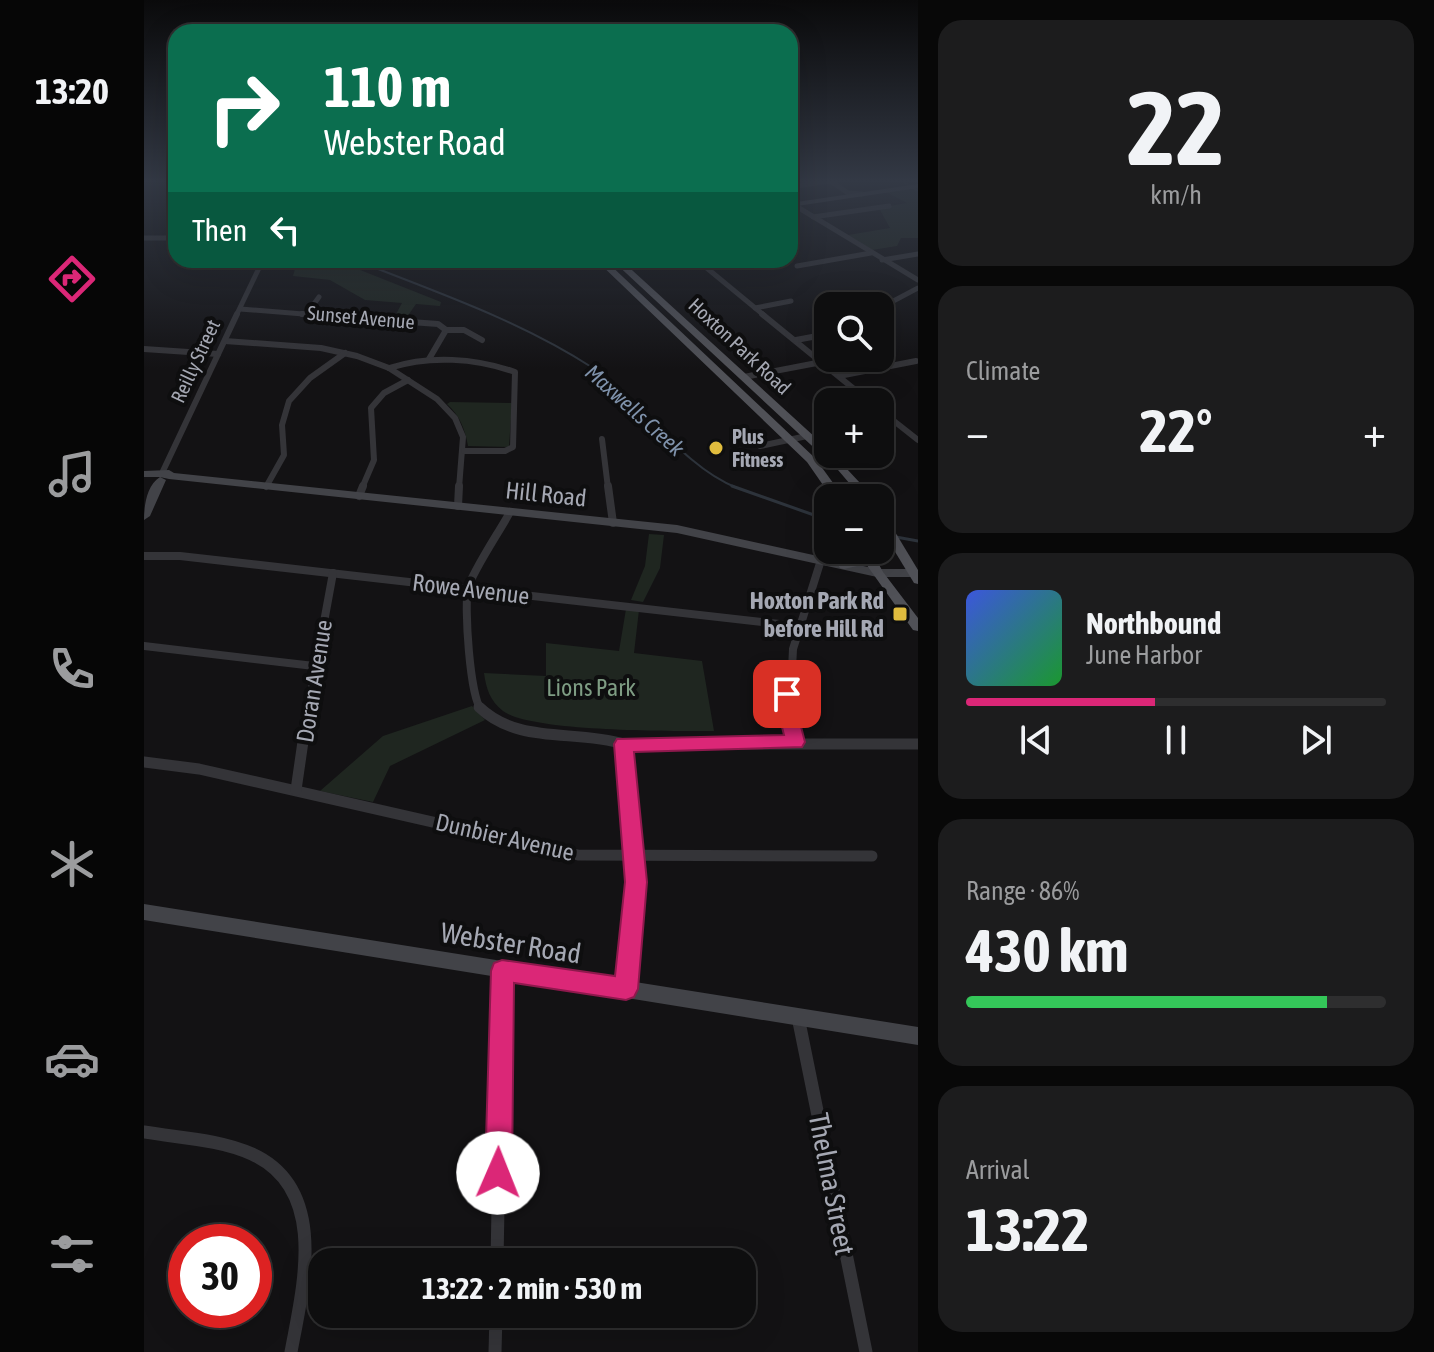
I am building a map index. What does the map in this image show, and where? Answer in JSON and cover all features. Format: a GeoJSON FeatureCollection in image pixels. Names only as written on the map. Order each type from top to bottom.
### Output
{"type":"FeatureCollection","features":[{"type":"Feature","properties":{"kind":"main road","name":"Hoxton Park Road"},"geometry":{"type":"LineString","coordinates":[[608,268],[790,440],[829,484]]}},
{"type":"Feature","properties":{"kind":"main road","name":"Hoxton Park Road"},"geometry":{"type":"LineString","coordinates":[[625,268],[856,484]]}},
{"type":"Feature","properties":{"kind":"main road","name":"Hill Road"},"geometry":{"type":"LineString","coordinates":[[158,475],[696,532],[814,558]]}},
{"type":"Feature","properties":{"kind":"main road","name":"Reilly Street"},"geometry":{"type":"LineString","coordinates":[[144,516],[158,475]]}},
{"type":"Feature","properties":{"kind":"main road"},"geometry":{"type":"LineString","coordinates":[[894,542],[916,577]]}},
{"type":"Feature","properties":{"kind":"main road","name":"Hill Road"},"geometry":{"type":"LineString","coordinates":[[839,564],[877,573],[916,577]]}},
{"type":"Feature","properties":{"kind":"main road"},"geometry":{"type":"LineString","coordinates":[[844,565],[850,564]]}},
{"type":"Feature","properties":{"kind":"main road"},"geometry":{"type":"LineString","coordinates":[[872,564],[918,627]]}},
{"type":"Feature","properties":{"kind":"main road","name":"Webster Road"},"geometry":{"type":"LineString","coordinates":[[144,912],[918,1036]]}},
{"type":"Feature","properties":{"kind":"street"},"geometry":{"type":"LineString","coordinates":[[855,243],[918,280]]}},
{"type":"Feature","properties":{"kind":"street"},"geometry":{"type":"LineString","coordinates":[[798,266],[871,253]]}},
{"type":"Feature","properties":{"kind":"street"},"geometry":{"type":"LineString","coordinates":[[882,260],[918,254]]}},
{"type":"Feature","properties":{"kind":"street","name":"Reilly Street"},"geometry":{"type":"LineString","coordinates":[[158,475],[259,268]]}},
{"type":"Feature","properties":{"kind":"street"},"geometry":{"type":"LineString","coordinates":[[707,268],[814,355]]}},
{"type":"Feature","properties":{"kind":"street"},"geometry":{"type":"LineString","coordinates":[[894,301],[918,288]]}},
{"type":"Feature","properties":{"kind":"street"},"geometry":{"type":"LineString","coordinates":[[308,312],[319,297]]}},
{"type":"Feature","properties":{"kind":"street"},"geometry":{"type":"LineString","coordinates":[[755,308],[791,301]]}},
{"type":"Feature","properties":{"kind":"street","name":"Sunset Avenue"},"geometry":{"type":"LineString","coordinates":[[240,309],[434,323],[446,330],[429,359]]}},
{"type":"Feature","properties":{"kind":"street"},"geometry":{"type":"LineString","coordinates":[[446,330],[467,331],[482,340]]}},
{"type":"Feature","properties":{"kind":"street"},"geometry":{"type":"LineString","coordinates":[[796,340],[814,337]]}},
{"type":"Feature","properties":{"kind":"street"},"geometry":{"type":"LineString","coordinates":[[225,341],[345,353],[389,368],[408,380],[453,415],[462,432],[464,451],[458,506]]}},
{"type":"Feature","properties":{"kind":"street"},"geometry":{"type":"LineString","coordinates":[[144,349],[218,354]]}},
{"type":"Feature","properties":{"kind":"street"},"geometry":{"type":"LineString","coordinates":[[266,487],[284,455],[282,425],[289,401],[310,378],[345,353]]}},
{"type":"Feature","properties":{"kind":"street"},"geometry":{"type":"LineString","coordinates":[[389,368],[429,359],[481,364],[515,373],[513,447],[505,451],[464,451]]}},
{"type":"Feature","properties":{"kind":"street"},"geometry":{"type":"LineString","coordinates":[[839,376],[916,361]]}},
{"type":"Feature","properties":{"kind":"street"},"geometry":{"type":"LineString","coordinates":[[744,377],[814,364]]}},
{"type":"Feature","properties":{"kind":"street"},"geometry":{"type":"LineString","coordinates":[[834,372],[853,388]]}},
{"type":"Feature","properties":{"kind":"street"},"geometry":{"type":"LineString","coordinates":[[359,496],[374,460],[371,408],[384,393],[408,380]]}},
{"type":"Feature","properties":{"kind":"street"},"geometry":{"type":"LineString","coordinates":[[894,421],[918,440]]}},
{"type":"Feature","properties":{"kind":"street"},"geometry":{"type":"LineString","coordinates":[[760,446],[807,436]]}},
{"type":"Feature","properties":{"kind":"street"},"geometry":{"type":"LineString","coordinates":[[602,439],[606,448],[613,523]]}},
{"type":"Feature","properties":{"kind":"street"},"geometry":{"type":"LineString","coordinates":[[510,512],[468,588],[471,686],[476,704],[502,725],[521,732],[600,737],[624,744],[918,744]]}},
{"type":"Feature","properties":{"kind":"street","name":"Rowe Avenue"},"geometry":{"type":"LineString","coordinates":[[144,556],[180,556],[797,626]]}},
{"type":"Feature","properties":{"kind":"street"},"geometry":{"type":"LineString","coordinates":[[796,742],[787,711],[787,694],[797,626],[820,564]]}},
{"type":"Feature","properties":{"kind":"street","name":"Doran Avenue"},"geometry":{"type":"LineString","coordinates":[[296,790],[314,666],[333,573]]}},
{"type":"Feature","properties":{"kind":"street"},"geometry":{"type":"LineString","coordinates":[[144,646],[314,666]]}},
{"type":"Feature","properties":{"kind":"street"},"geometry":{"type":"LineString","coordinates":[[624,744],[636,882],[626,989]]}},
{"type":"Feature","properties":{"kind":"street","name":"Dunbier Avenue"},"geometry":{"type":"LineString","coordinates":[[144,762],[199,769],[578,855],[872,856]]}},
{"type":"Feature","properties":{"kind":"street"},"geometry":{"type":"LineString","coordinates":[[497,1248],[502,971]]}},
{"type":"Feature","properties":{"kind":"street","name":"Thelma Street"},"geometry":{"type":"LineString","coordinates":[[798,1017],[866,1352]]}},
{"type":"Feature","properties":{"kind":"street"},"geometry":{"type":"LineString","coordinates":[[144,1132],[253,1154],[277,1171],[296,1195],[305,1222],[307,1252],[291,1352]]}},
{"type":"Feature","properties":{"kind":"street"},"geometry":{"type":"LineString","coordinates":[[495,1352],[496,1328]]}},
{"type":"Feature","properties":{"kind":"green space"},"geometry":{"type":"Polygon","coordinates":[[[861,243],[898,243],[897,246],[872,250],[861,243]]]}},
{"type":"Feature","properties":{"kind":"green space"},"geometry":{"type":"Polygon","coordinates":[[[295,268],[355,268],[441,302],[440,306],[416,304],[407,317],[395,316],[402,303],[365,300],[330,280],[293,276],[295,268]]]}},
{"type":"Feature","properties":{"kind":"green space"},"geometry":{"type":"Polygon","coordinates":[[[512,403],[509,447],[468,446],[461,423],[447,404],[512,403]]]}},
{"type":"Feature","properties":{"kind":"green space"},"geometry":{"type":"Polygon","coordinates":[[[649,534],[664,535],[660,568],[643,602],[631,600],[645,566],[649,534]]]}},
{"type":"Feature","properties":{"kind":"green space","name":"Lions Park"},"geometry":{"type":"Polygon","coordinates":[[[626,609],[639,610],[634,653],[702,661],[714,731],[604,729],[542,723],[503,711],[492,699],[484,673],[546,676],[546,643],[619,651],[626,609]]]}},
{"type":"Feature","properties":{"kind":"green space"},"geometry":{"type":"Polygon","coordinates":[[[472,706],[485,720],[390,766],[373,802],[320,791],[383,736],[472,706]]]}},
{"type":"Feature","properties":{"kind":"waterway","name":"Maxwells Creek"},"geometry":{"type":"LineString","coordinates":[[375,268],[536,335],[593,368],[612,382],[697,464],[736,487]]}},
{"type":"Feature","properties":{"kind":"waterway","name":"Maxwells Creek"},"geometry":{"type":"LineString","coordinates":[[736,487],[814,515]]}},
{"type":"Feature","properties":{"kind":"waterway","name":"Maxwells Creek"},"geometry":{"type":"LineString","coordinates":[[896,537],[918,541]]}},
{"type":"Feature","properties":{"kind":"place","name":"Plus Fitness"},"geometry":{"type":"Point","coordinates":[716,448]}},
{"type":"Feature","properties":{"kind":"place","name":"Hoxton Park Rd before Hill Rd"},"geometry":{"type":"Point","coordinates":[900,614]}},
{"type":"Feature","properties":{"kind":"route"},"geometry":{"type":"LineString","coordinates":[[498,1173],[502,971],[626,989],[636,882],[624,744],[796,742],[787,711],[787,694]]}}]}
